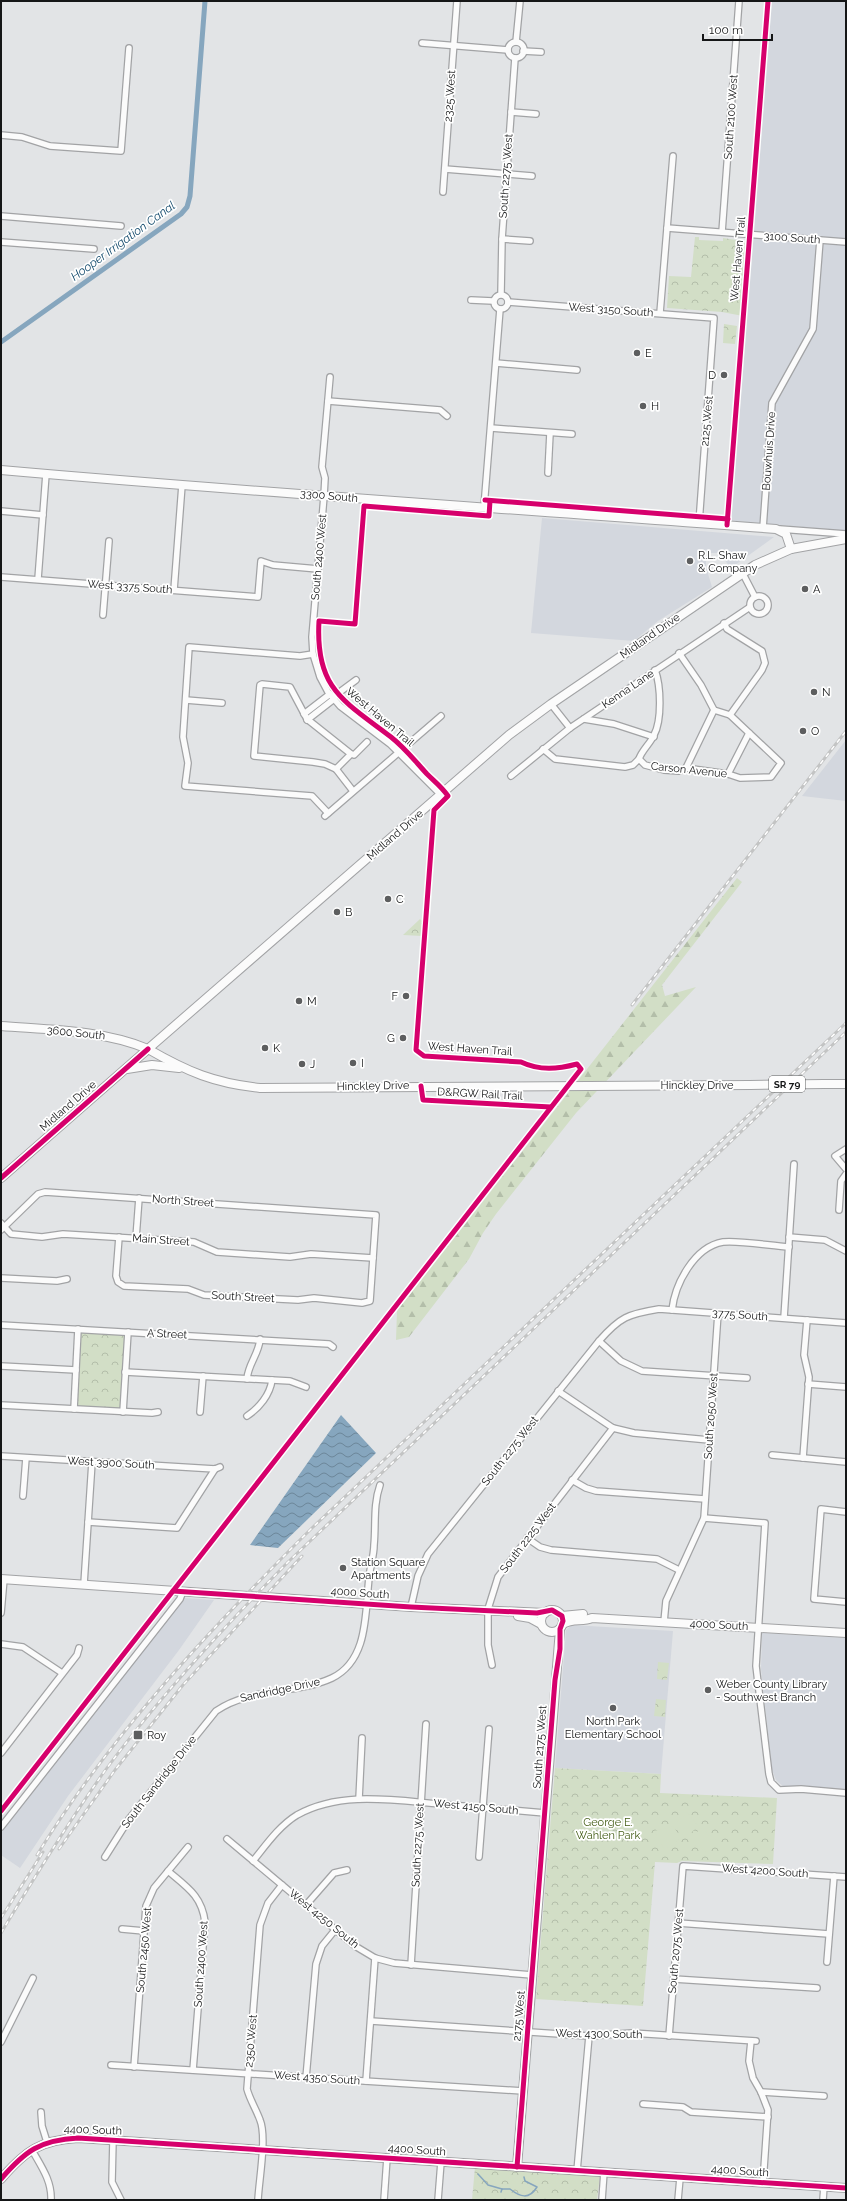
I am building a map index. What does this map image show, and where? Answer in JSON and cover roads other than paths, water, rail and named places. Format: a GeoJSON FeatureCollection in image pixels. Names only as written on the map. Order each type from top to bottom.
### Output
{"type":"FeatureCollection","features":[{"type":"Feature","properties":{"kind":"street","name":"2325 West"},"geometry":{"type":"LineString","coordinates":[[443,192],[457,1]]}},
{"type":"Feature","properties":{"kind":"street"},"geometry":{"type":"LineString","coordinates":[[516,42],[520,1]]}},
{"type":"Feature","properties":{"kind":"street","name":"South 2100 West"},"geometry":{"type":"LineString","coordinates":[[722,232],[739,1]]}},
{"type":"Feature","properties":{"kind":"street"},"geometry":{"type":"LineString","coordinates":[[508,50],[511,44],[516,42]]}},
{"type":"Feature","properties":{"kind":"street"},"geometry":{"type":"LineString","coordinates":[[516,42],[522,46],[524,51]]}},
{"type":"Feature","properties":{"kind":"street"},"geometry":{"type":"LineString","coordinates":[[422,43],[508,50]]}},
{"type":"Feature","properties":{"kind":"street"},"geometry":{"type":"LineString","coordinates":[[1,136],[22,137],[50,146],[121,151],[129,48]]}},
{"type":"Feature","properties":{"kind":"street"},"geometry":{"type":"LineString","coordinates":[[508,50],[509,54],[515,58],[520,57],[524,51]]}},
{"type":"Feature","properties":{"kind":"street"},"geometry":{"type":"LineString","coordinates":[[524,51],[540,52]]}},
{"type":"Feature","properties":{"kind":"street","name":"South 2275 West"},"geometry":{"type":"LineString","coordinates":[[501,294],[502,239],[515,58]]}},
{"type":"Feature","properties":{"kind":"street"},"geometry":{"type":"LineString","coordinates":[[511,112],[536,114]]}},
{"type":"Feature","properties":{"kind":"street"},"geometry":{"type":"LineString","coordinates":[[660,313],[673,156]]}},
{"type":"Feature","properties":{"kind":"street"},"geometry":{"type":"LineString","coordinates":[[445,169],[532,176]]}},
{"type":"Feature","properties":{"kind":"street"},"geometry":{"type":"LineString","coordinates":[[1,216],[121,226]]}},
{"type":"Feature","properties":{"kind":"street","name":"3100 South"},"geometry":{"type":"LineString","coordinates":[[667,228],[846,242]]}},
{"type":"Feature","properties":{"kind":"street"},"geometry":{"type":"LineString","coordinates":[[502,239],[530,241]]}},
{"type":"Feature","properties":{"kind":"street","name":"Bouwhuis Drive"},"geometry":{"type":"LineString","coordinates":[[763,528],[772,403],[813,329],[820,240]]}},
{"type":"Feature","properties":{"kind":"street"},"geometry":{"type":"LineString","coordinates":[[1,242],[94,249]]}},
{"type":"Feature","properties":{"kind":"street"},"geometry":{"type":"LineString","coordinates":[[493,301],[495,297],[501,294],[506,296],[508,302],[506,306],[500,309]]}},
{"type":"Feature","properties":{"kind":"street"},"geometry":{"type":"LineString","coordinates":[[471,300],[493,301]]}},
{"type":"Feature","properties":{"kind":"street"},"geometry":{"type":"LineString","coordinates":[[493,301],[494,306],[500,309]]}},
{"type":"Feature","properties":{"kind":"street","name":"West 3150 South"},"geometry":{"type":"LineString","coordinates":[[508,302],[714,318]]}},
{"type":"Feature","properties":{"kind":"street"},"geometry":{"type":"LineString","coordinates":[[484,507],[500,309]]}},
{"type":"Feature","properties":{"kind":"street","name":"2125 West"},"geometry":{"type":"LineString","coordinates":[[699,523],[714,318]]}},
{"type":"Feature","properties":{"kind":"street"},"geometry":{"type":"LineString","coordinates":[[496,363],[577,370]]}},
{"type":"Feature","properties":{"kind":"street","name":"South 2400 West"},"geometry":{"type":"LineString","coordinates":[[330,377],[322,467],[325,478],[313,617],[313,654],[320,677],[332,697],[349,714],[382,737],[399,752],[441,795]]}},
{"type":"Feature","properties":{"kind":"street"},"geometry":{"type":"LineString","coordinates":[[328,401],[440,410],[447,416]]}},
{"type":"Feature","properties":{"kind":"street"},"geometry":{"type":"LineString","coordinates":[[491,428],[550,434],[572,434]]}},
{"type":"Feature","properties":{"kind":"street"},"geometry":{"type":"LineString","coordinates":[[548,473],[550,434]]}},
{"type":"Feature","properties":{"kind":"street","name":"3300 South"},"geometry":{"type":"LineString","coordinates":[[1,470],[324,496],[846,534]]}},
{"type":"Feature","properties":{"kind":"street"},"geometry":{"type":"LineString","coordinates":[[38,579],[46,474]]}},
{"type":"Feature","properties":{"kind":"street"},"geometry":{"type":"LineString","coordinates":[[174,590],[182,485]]}},
{"type":"Feature","properties":{"kind":"street"},"geometry":{"type":"LineString","coordinates":[[1,511],[43,515]]}},
{"type":"Feature","properties":{"kind":"street"},"geometry":{"type":"LineString","coordinates":[[776,529],[786,534],[791,549]]}},
{"type":"Feature","properties":{"kind":"street","name":"Midland Drive"},"geometry":{"type":"LineString","coordinates":[[1,1178],[509,735],[551,704],[742,572],[791,549],[846,539]]}},
{"type":"Feature","properties":{"kind":"street"},"geometry":{"type":"LineString","coordinates":[[103,615],[110,541]]}},
{"type":"Feature","properties":{"kind":"street","name":"West 3375 South"},"geometry":{"type":"LineString","coordinates":[[1,577],[258,597],[261,560],[274,565],[318,569]]}},
{"type":"Feature","properties":{"kind":"street"},"geometry":{"type":"LineString","coordinates":[[742,572],[755,597]]}},
{"type":"Feature","properties":{"kind":"street"},"geometry":{"type":"LineString","coordinates":[[761,596],[766,600],[767,609],[763,613],[757,614],[750,607],[750,602],[755,597],[761,596]]}},
{"type":"Feature","properties":{"kind":"street","name":"Kenna Lane"},"geometry":{"type":"LineString","coordinates":[[511,776],[570,728],[724,623],[750,607]]}},
{"type":"Feature","properties":{"kind":"street"},"geometry":{"type":"LineString","coordinates":[[724,623],[727,628],[762,651],[765,657],[762,670],[730,715]]}},
{"type":"Feature","properties":{"kind":"street"},"geometry":{"type":"LineString","coordinates":[[313,654],[300,656],[189,647],[183,738],[188,763],[185,786],[312,796],[326,815],[442,716]]}},
{"type":"Feature","properties":{"kind":"street"},"geometry":{"type":"LineString","coordinates":[[679,654],[701,685],[714,710],[730,715],[749,733],[728,774]]}},
{"type":"Feature","properties":{"kind":"street"},"geometry":{"type":"LineString","coordinates":[[639,759],[641,753],[654,737],[660,719],[658,677],[655,670]]}},
{"type":"Feature","properties":{"kind":"street"},"geometry":{"type":"LineString","coordinates":[[304,714],[356,680]]}},
{"type":"Feature","properties":{"kind":"street"},"geometry":{"type":"LineString","coordinates":[[351,754],[307,720],[290,687],[260,686],[254,756],[325,764],[336,769],[353,791]]}},
{"type":"Feature","properties":{"kind":"street"},"geometry":{"type":"LineString","coordinates":[[307,720],[332,697]]}},
{"type":"Feature","properties":{"kind":"street"},"geometry":{"type":"LineString","coordinates":[[186,700],[222,703]]}},
{"type":"Feature","properties":{"kind":"street"},"geometry":{"type":"LineString","coordinates":[[551,704],[570,728]]}},
{"type":"Feature","properties":{"kind":"street"},"geometry":{"type":"LineString","coordinates":[[686,768],[714,710]]}},
{"type":"Feature","properties":{"kind":"street"},"geometry":{"type":"LineString","coordinates":[[584,719],[614,724],[654,737]]}},
{"type":"Feature","properties":{"kind":"street","name":"Carson Avenue"},"geometry":{"type":"LineString","coordinates":[[543,749],[555,759],[578,762],[625,767],[633,765],[639,759],[645,765],[678,772],[686,768],[728,774],[740,778],[772,777],[781,763],[749,733]]}},
{"type":"Feature","properties":{"kind":"street"},"geometry":{"type":"LineString","coordinates":[[336,769],[351,754],[354,755],[367,742]]}},
{"type":"Feature","properties":{"kind":"street","name":"3600 South"},"geometry":{"type":"LineString","coordinates":[[1,1026],[100,1034],[129,1041],[148,1049]]}},
{"type":"Feature","properties":{"kind":"street","name":"Hinckley Drive"},"geometry":{"type":"LineString","coordinates":[[148,1049],[182,1068],[202,1077],[233,1085],[260,1088],[846,1084]]}},
{"type":"Feature","properties":{"kind":"street"},"geometry":{"type":"LineString","coordinates":[[126,1069],[152,1065],[182,1068]]}},
{"type":"Feature","properties":{"kind":"street"},"geometry":{"type":"LineString","coordinates":[[846,1149],[835,1156],[846,1169]]}},
{"type":"Feature","properties":{"kind":"street"},"geometry":{"type":"LineString","coordinates":[[784,1318],[794,1164]]}},
{"type":"Feature","properties":{"kind":"street"},"geometry":{"type":"LineString","coordinates":[[839,1210],[842,1182],[846,1174]]}},
{"type":"Feature","properties":{"kind":"street","name":"North Street"},"geometry":{"type":"LineString","coordinates":[[2,1227],[38,1194],[45,1192],[376,1214],[373,1258]]}},
{"type":"Feature","properties":{"kind":"street"},"geometry":{"type":"LineString","coordinates":[[136,1238],[139,1198]]}},
{"type":"Feature","properties":{"kind":"street","name":"Main Street"},"geometry":{"type":"LineString","coordinates":[[2,1227],[11,1234],[42,1237],[64,1234],[194,1242],[217,1252],[290,1257],[311,1254],[373,1258]]}},
{"type":"Feature","properties":{"kind":"street","name":"South Street"},"geometry":{"type":"LineString","coordinates":[[119,1237],[116,1276],[118,1282],[124,1286],[188,1289],[204,1295],[298,1300],[314,1298],[362,1303],[370,1301],[373,1258]]}},
{"type":"Feature","properties":{"kind":"street"},"geometry":{"type":"LineString","coordinates":[[789,1237],[825,1240],[846,1251]]}},
{"type":"Feature","properties":{"kind":"street"},"geometry":{"type":"LineString","coordinates":[[672,1310],[674,1293],[682,1275],[694,1260],[705,1250],[723,1242],[788,1247]]}},
{"type":"Feature","properties":{"kind":"street"},"geometry":{"type":"LineString","coordinates":[[1,1278],[57,1281],[67,1279]]}},
{"type":"Feature","properties":{"kind":"street","name":"3775 South"},"geometry":{"type":"LineString","coordinates":[[634,1313],[659,1309],[846,1323]]}},
{"type":"Feature","properties":{"kind":"street","name":"South 2275 West"},"geometry":{"type":"LineString","coordinates":[[411,1607],[418,1576],[428,1554],[599,1341],[622,1318],[634,1313]]}},
{"type":"Feature","properties":{"kind":"street","name":"South 2050 West"},"geometry":{"type":"LineString","coordinates":[[704,1518],[718,1313]]}},
{"type":"Feature","properties":{"kind":"street"},"geometry":{"type":"LineString","coordinates":[[803,1458],[808,1384],[804,1355],[807,1320]]}},
{"type":"Feature","properties":{"kind":"street","name":"A Street"},"geometry":{"type":"LineString","coordinates":[[1,1325],[260,1339],[329,1344],[333,1347]]}},
{"type":"Feature","properties":{"kind":"street"},"geometry":{"type":"LineString","coordinates":[[74,1409],[78,1329]]}},
{"type":"Feature","properties":{"kind":"street"},"geometry":{"type":"LineString","coordinates":[[123,1412],[128,1332]]}},
{"type":"Feature","properties":{"kind":"street"},"geometry":{"type":"LineString","coordinates":[[247,1379],[250,1365],[257,1352],[260,1339]]}},
{"type":"Feature","properties":{"kind":"street"},"geometry":{"type":"LineString","coordinates":[[599,1341],[621,1361],[642,1371],[747,1378]]}},
{"type":"Feature","properties":{"kind":"street"},"geometry":{"type":"LineString","coordinates":[[1,1366],[76,1370]]}},
{"type":"Feature","properties":{"kind":"street"},"geometry":{"type":"LineString","coordinates":[[125,1372],[290,1381],[306,1387]]}},
{"type":"Feature","properties":{"kind":"street"},"geometry":{"type":"LineString","coordinates":[[200,1412],[203,1376]]}},
{"type":"Feature","properties":{"kind":"street"},"geometry":{"type":"LineString","coordinates":[[247,1416],[254,1412],[267,1395],[272,1380]]}},
{"type":"Feature","properties":{"kind":"street"},"geometry":{"type":"LineString","coordinates":[[808,1384],[846,1387]]}},
{"type":"Feature","properties":{"kind":"street"},"geometry":{"type":"LineString","coordinates":[[558,1391],[613,1428],[634,1433],[709,1440]]}},
{"type":"Feature","properties":{"kind":"street"},"geometry":{"type":"LineString","coordinates":[[1,1405],[152,1414],[158,1412]]}},
{"type":"Feature","properties":{"kind":"street","name":"South 2225 West"},"geometry":{"type":"LineString","coordinates":[[492,1665],[488,1645],[488,1609],[498,1577],[613,1428]]}},
{"type":"Feature","properties":{"kind":"street"},"geometry":{"type":"LineString","coordinates":[[772,1455],[846,1462]]}},
{"type":"Feature","properties":{"kind":"street","name":"West 3900 South"},"geometry":{"type":"LineString","coordinates":[[1,1456],[218,1468],[177,1528],[88,1522]]}},
{"type":"Feature","properties":{"kind":"street"},"geometry":{"type":"LineString","coordinates":[[23,1496],[26,1458]]}},
{"type":"Feature","properties":{"kind":"street"},"geometry":{"type":"LineString","coordinates":[[84,1584],[92,1462]]}},
{"type":"Feature","properties":{"kind":"street"},"geometry":{"type":"LineString","coordinates":[[572,1480],[586,1488],[596,1491],[705,1499]]}},
{"type":"Feature","properties":{"kind":"street","name":"Sandridge Drive"},"geometry":{"type":"LineString","coordinates":[[216,1711],[240,1698],[322,1682],[342,1671],[357,1654],[364,1628],[369,1576],[374,1547],[376,1497],[380,1485]]}},
{"type":"Feature","properties":{"kind":"street"},"geometry":{"type":"LineString","coordinates":[[846,1512],[821,1509],[814,1599],[846,1602]]}},
{"type":"Feature","properties":{"kind":"street"},"geometry":{"type":"LineString","coordinates":[[664,1622],[666,1601],[704,1518],[765,1523],[756,1666],[769,1774],[775,1787],[779,1790],[846,1793]]}},
{"type":"Feature","properties":{"kind":"street"},"geometry":{"type":"LineString","coordinates":[[527,1538],[540,1547],[551,1550],[657,1559],[679,1570]]}},
{"type":"Feature","properties":{"kind":"street"},"geometry":{"type":"LineString","coordinates":[[1,1613],[2,1579]]}},
{"type":"Feature","properties":{"kind":"street","name":"4000 South"},"geometry":{"type":"LineString","coordinates":[[2,1579],[411,1607],[488,1609],[510,1612],[545,1613],[552,1610],[562,1623]]}},
{"type":"Feature","properties":{"kind":"street"},"geometry":{"type":"LineString","coordinates":[[1,1827],[180,1599],[183,1591]]}},
{"type":"Feature","properties":{"kind":"street","name":"4000 South"},"geometry":{"type":"LineString","coordinates":[[510,1612],[514,1616],[530,1618],[541,1624]]}},
{"type":"Feature","properties":{"kind":"street"},"geometry":{"type":"LineString","coordinates":[[545,1613],[542,1617],[541,1624],[550,1632]]}},
{"type":"Feature","properties":{"kind":"street","name":"4000 South"},"geometry":{"type":"LineString","coordinates":[[550,1632],[562,1623],[592,1618],[846,1632]]}},
{"type":"Feature","properties":{"kind":"street","name":"South 2175 West"},"geometry":{"type":"LineString","coordinates":[[541,1867],[558,1653],[560,1649],[562,1623]]}},
{"type":"Feature","properties":{"kind":"street","name":"South 2175 West"},"geometry":{"type":"LineString","coordinates":[[550,1632],[554,1638],[555,1649],[558,1653]]}},
{"type":"Feature","properties":{"kind":"street"},"geometry":{"type":"LineString","coordinates":[[1,1644],[23,1647],[62,1674]]}},
{"type":"Feature","properties":{"kind":"street"},"geometry":{"type":"LineString","coordinates":[[1,1753],[77,1655],[79,1648]]}},
{"type":"Feature","properties":{"kind":"street","name":"South Sandridge Drive"},"geometry":{"type":"LineString","coordinates":[[106,1857],[129,1819],[216,1711]]}},
{"type":"Feature","properties":{"kind":"street","name":"South 2275 West"},"geometry":{"type":"LineString","coordinates":[[411,1966],[426,1724]]}},
{"type":"Feature","properties":{"kind":"street"},"geometry":{"type":"LineString","coordinates":[[479,1857],[489,1729]]}},
{"type":"Feature","properties":{"kind":"street"},"geometry":{"type":"LineString","coordinates":[[359,1799],[362,1738]]}},
{"type":"Feature","properties":{"kind":"street","name":"West 4150 South"},"geometry":{"type":"LineString","coordinates":[[253,1861],[280,1829],[295,1816],[314,1807],[336,1802],[359,1799],[545,1813]]}},
{"type":"Feature","properties":{"kind":"street","name":"West 4250 South"},"geometry":{"type":"LineString","coordinates":[[227,1839],[355,1946],[376,1958],[411,1966],[532,1974]]}},
{"type":"Feature","properties":{"kind":"street","name":"South 2450 West"},"geometry":{"type":"LineString","coordinates":[[134,2067],[146,1906],[154,1888],[188,1847]]}},
{"type":"Feature","properties":{"kind":"street","name":"West 4200 South"},"geometry":{"type":"LineString","coordinates":[[683,1866],[846,1877]]}},
{"type":"Feature","properties":{"kind":"street","name":"South 2075 West"},"geometry":{"type":"LineString","coordinates":[[669,2036],[683,1866]]}},
{"type":"Feature","properties":{"kind":"street","name":"2175 West"},"geometry":{"type":"LineString","coordinates":[[516,2167],[541,1867]]}},
{"type":"Feature","properties":{"kind":"street"},"geometry":{"type":"LineString","coordinates":[[306,1905],[334,1873],[347,1870]]}},
{"type":"Feature","properties":{"kind":"street","name":"South 2400 West"},"geometry":{"type":"LineString","coordinates":[[168,1871],[197,1896],[203,1909],[205,1922],[193,2070]]}},
{"type":"Feature","properties":{"kind":"street"},"geometry":{"type":"LineString","coordinates":[[827,1962],[834,1876]]}},
{"type":"Feature","properties":{"kind":"street","name":"2350 West"},"geometry":{"type":"LineString","coordinates":[[258,2200],[262,2134],[260,2120],[250,2102],[247,2089],[248,2074],[260,1925],[268,1903],[282,1885]]}},
{"type":"Feature","properties":{"kind":"street"},"geometry":{"type":"LineString","coordinates":[[678,1923],[829,1934]]}},
{"type":"Feature","properties":{"kind":"street"},"geometry":{"type":"LineString","coordinates":[[122,1929],[144,1931]]}},
{"type":"Feature","properties":{"kind":"street"},"geometry":{"type":"LineString","coordinates":[[306,2078],[316,1964],[322,1946],[335,1930]]}},
{"type":"Feature","properties":{"kind":"street"},"geometry":{"type":"LineString","coordinates":[[366,2081],[376,1958]]}},
{"type":"Feature","properties":{"kind":"street"},"geometry":{"type":"LineString","coordinates":[[1,2042],[34,1978]]}},
{"type":"Feature","properties":{"kind":"street"},"geometry":{"type":"LineString","coordinates":[[674,1979],[817,1988]]}},
{"type":"Feature","properties":{"kind":"street","name":"West 4300 South"},"geometry":{"type":"LineString","coordinates":[[371,2021],[589,2036],[632,2033],[753,2041],[749,2061],[761,2092]]}},
{"type":"Feature","properties":{"kind":"street"},"geometry":{"type":"LineString","coordinates":[[577,2171],[589,2036]]}},
{"type":"Feature","properties":{"kind":"street","name":"West 4350 South"},"geometry":{"type":"LineString","coordinates":[[111,2065],[523,2091]]}},
{"type":"Feature","properties":{"kind":"street"},"geometry":{"type":"LineString","coordinates":[[763,2183],[768,2110],[761,2092],[824,2096]]}},
{"type":"Feature","properties":{"kind":"street"},"geometry":{"type":"LineString","coordinates":[[643,2104],[683,2108],[692,2112],[768,2117]]}},
{"type":"Feature","properties":{"kind":"street"},"geometry":{"type":"LineString","coordinates":[[41,2112],[42,2126],[47,2142]]}},
{"type":"Feature","properties":{"kind":"street","name":"4400 South"},"geometry":{"type":"LineString","coordinates":[[1,2179],[20,2158],[47,2142],[78,2138],[846,2188]]}},
{"type":"Feature","properties":{"kind":"street"},"geometry":{"type":"LineString","coordinates":[[113,2140],[112,2182],[121,2200]]}},
{"type":"Feature","properties":{"kind":"street"},"geometry":{"type":"LineString","coordinates":[[32,2150],[48,2178],[51,2190],[51,2200]]}},
{"type":"Feature","properties":{"kind":"street"},"geometry":{"type":"LineString","coordinates":[[384,2200],[387,2158]]}},
{"type":"Feature","properties":{"kind":"street"},"geometry":{"type":"LineString","coordinates":[[438,2200],[441,2162]]}},
{"type":"Feature","properties":{"kind":"street"},"geometry":{"type":"LineString","coordinates":[[602,2200],[604,2172]]}},
{"type":"Feature","properties":{"kind":"street"},"geometry":{"type":"LineString","coordinates":[[678,2200],[680,2178]]}},
{"type":"Feature","properties":{"kind":"street"},"geometry":{"type":"LineString","coordinates":[[823,2200],[824,2186]]}},
{"type":"Feature","properties":{"kind":"water"},"geometry":{"type":"Polygon","coordinates":[[[341,1415],[376,1453],[278,1548],[250,1545],[341,1415]]]}},
{"type":"Feature","properties":{"kind":"waterway","name":"Hooper Irrigation Canal"},"geometry":{"type":"LineString","coordinates":[[1,342],[181,214],[187,207],[190,196],[205,1]]}},
{"type":"Feature","properties":{"kind":"waterway"},"geometry":{"type":"LineString","coordinates":[[478,2174],[488,2185],[502,2189]]}},
{"type":"Feature","properties":{"kind":"waterway"},"geometry":{"type":"LineString","coordinates":[[501,2192],[502,2189],[510,2189],[517,2194],[524,2196],[531,2194],[537,2187],[525,2181],[524,2177]]}},
{"type":"Feature","properties":{"kind":"railway"},"geometry":{"type":"LineString","coordinates":[[632,1005],[846,731]]}},
{"type":"Feature","properties":{"kind":"railway"},"geometry":{"type":"LineString","coordinates":[[37,1855],[97,1766],[130,1724],[200,1643],[237,1604],[312,1528],[846,1023]]}},
{"type":"Feature","properties":{"kind":"railway"},"geometry":{"type":"LineString","coordinates":[[1,1933],[51,1851],[104,1772],[169,1690],[240,1612],[288,1562],[846,1032]]}},
{"type":"Feature","properties":{"kind":"railway"},"geometry":{"type":"LineString","coordinates":[[59,1849],[115,1770],[183,1685],[302,1556]]}},
{"type":"Feature","properties":{"kind":"railway"},"geometry":{"type":"LineString","coordinates":[[1,1918],[43,1852]]}},
{"type":"Feature","properties":{"kind":"place","name":"E"},"geometry":{"type":"Point","coordinates":[637,353]}},
{"type":"Feature","properties":{"kind":"place","name":"D"},"geometry":{"type":"Point","coordinates":[724,375]}},
{"type":"Feature","properties":{"kind":"place","name":"H"},"geometry":{"type":"Point","coordinates":[643,406]}},
{"type":"Feature","properties":{"kind":"place","name":"R.L. Shaw & Company"},"geometry":{"type":"Point","coordinates":[690,561]}},
{"type":"Feature","properties":{"kind":"place","name":"A"},"geometry":{"type":"Point","coordinates":[805,589]}},
{"type":"Feature","properties":{"kind":"place","name":"N"},"geometry":{"type":"Point","coordinates":[814,692]}},
{"type":"Feature","properties":{"kind":"place","name":"O"},"geometry":{"type":"Point","coordinates":[803,731]}},
{"type":"Feature","properties":{"kind":"place","name":"C"},"geometry":{"type":"Point","coordinates":[388,899]}},
{"type":"Feature","properties":{"kind":"place","name":"B"},"geometry":{"type":"Point","coordinates":[337,912]}},
{"type":"Feature","properties":{"kind":"place","name":"F"},"geometry":{"type":"Point","coordinates":[406,996]}},
{"type":"Feature","properties":{"kind":"place","name":"M"},"geometry":{"type":"Point","coordinates":[299,1001]}},
{"type":"Feature","properties":{"kind":"place","name":"G"},"geometry":{"type":"Point","coordinates":[403,1038]}},
{"type":"Feature","properties":{"kind":"place","name":"K"},"geometry":{"type":"Point","coordinates":[265,1048]}},
{"type":"Feature","properties":{"kind":"place","name":"I"},"geometry":{"type":"Point","coordinates":[353,1063]}},
{"type":"Feature","properties":{"kind":"place","name":"J"},"geometry":{"type":"Point","coordinates":[302,1064]}},
{"type":"Feature","properties":{"kind":"place","name":"Station Square Apartments"},"geometry":{"type":"Point","coordinates":[343,1568]}},
{"type":"Feature","properties":{"kind":"place","name":"Weber County Library - Southwest Branch"},"geometry":{"type":"Point","coordinates":[708,1690]}},
{"type":"Feature","properties":{"kind":"place","name":"North Park Elementary School"},"geometry":{"type":"Point","coordinates":[613,1708]}},
{"type":"Feature","properties":{"kind":"place","name":"Roy"},"geometry":{"type":"Point","coordinates":[138,1735]}},
{"type":"Feature","properties":{"kind":"park label","name":"George E. Wahlen Park"},"geometry":{"type":"Point","coordinates":[608,1828]}}]}
